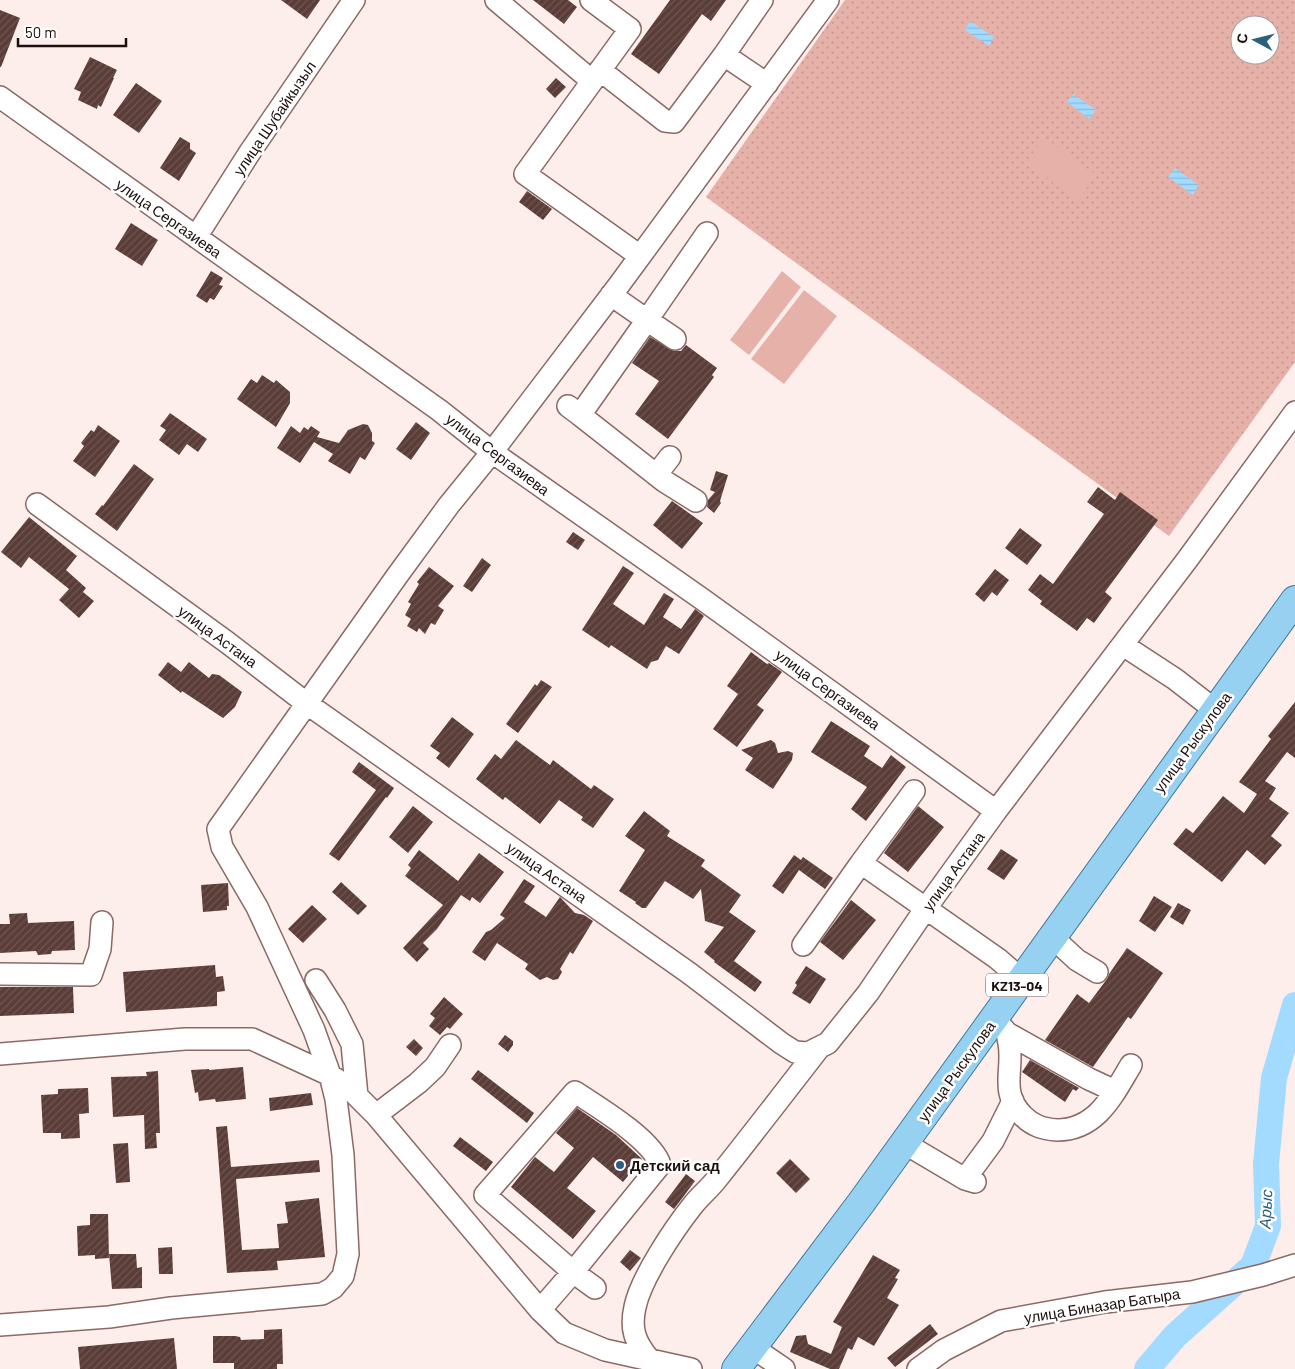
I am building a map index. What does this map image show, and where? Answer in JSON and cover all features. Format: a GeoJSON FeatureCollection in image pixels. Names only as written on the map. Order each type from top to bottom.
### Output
{"type":"FeatureCollection","features":[{"type":"Feature","properties":{"kind":"main road","name":"улица Рыскулова"},"geometry":{"type":"LineString","coordinates":[[736,1369],[904,1143],[1000,1026],[1021,979],[1295,600]]}},
{"type":"Feature","properties":{"kind":"street","name":"улица Шубайкызыл"},"geometry":{"type":"LineString","coordinates":[[196,237],[250,152],[354,0]]}},
{"type":"Feature","properties":{"kind":"street"},"geometry":{"type":"LineString","coordinates":[[496,0],[596,75],[665,121],[674,122],[762,0]]}},
{"type":"Feature","properties":{"kind":"street"},"geometry":{"type":"LineString","coordinates":[[591,0],[630,29],[526,174],[640,256]]}},
{"type":"Feature","properties":{"kind":"street"},"geometry":{"type":"LineString","coordinates":[[0,1325],[109,1317],[172,1308],[302,1297],[322,1294],[333,1288],[343,1276],[348,1254],[343,1155],[336,1098],[330,1075],[314,1030],[257,907],[222,847],[218,829],[443,513],[492,452],[611,295],[828,0]]}},
{"type":"Feature","properties":{"kind":"street"},"geometry":{"type":"LineString","coordinates":[[724,54],[767,84]]}},
{"type":"Feature","properties":{"kind":"street","name":"улица Сергазиева"},"geometry":{"type":"LineString","coordinates":[[0,97],[439,410],[492,452],[702,599],[996,811]]}},
{"type":"Feature","properties":{"kind":"street"},"geometry":{"type":"LineString","coordinates":[[696,501],[656,475],[574,410],[647,320],[707,233]]}},
{"type":"Feature","properties":{"kind":"street"},"geometry":{"type":"LineString","coordinates":[[611,295],[675,339]]}},
{"type":"Feature","properties":{"kind":"street","name":"улица Астана"},"geometry":{"type":"LineString","coordinates":[[37,504],[228,643],[306,703],[689,973],[780,1043],[795,1052],[808,1053],[828,1043],[868,993],[996,811],[1187,560],[1295,412]]}},
{"type":"Feature","properties":{"kind":"street"},"geometry":{"type":"LineString","coordinates":[[656,475],[670,457]]}},
{"type":"Feature","properties":{"kind":"street"},"geometry":{"type":"LineString","coordinates":[[1123,645],[1175,679],[1215,710]]}},
{"type":"Feature","properties":{"kind":"street"},"geometry":{"type":"LineString","coordinates":[[802,945],[914,791]]}},
{"type":"Feature","properties":{"kind":"street"},"geometry":{"type":"LineString","coordinates":[[861,862],[998,959],[1021,979]]}},
{"type":"Feature","properties":{"kind":"street"},"geometry":{"type":"LineString","coordinates":[[0,974],[91,975],[100,949],[102,922]]}},
{"type":"Feature","properties":{"kind":"street"},"geometry":{"type":"LineString","coordinates":[[1052,937],[1077,960],[1097,972]]}},
{"type":"Feature","properties":{"kind":"street"},"geometry":{"type":"LineString","coordinates":[[316,980],[335,1010],[352,1044],[356,1096]]}},
{"type":"Feature","properties":{"kind":"street"},"geometry":{"type":"LineString","coordinates":[[1000,1026],[1089,1079],[1115,1091]]}},
{"type":"Feature","properties":{"kind":"street"},"geometry":{"type":"LineString","coordinates":[[1000,1026],[1010,1051],[1008,1091],[1018,1111],[1033,1125],[1051,1130],[1069,1130],[1086,1123],[1105,1108],[1131,1065]]}},
{"type":"Feature","properties":{"kind":"street"},"geometry":{"type":"LineString","coordinates":[[0,1054],[185,1040],[252,1039],[330,1075],[349,1088],[376,1115],[540,1310],[564,1333],[605,1350],[691,1369]]}},
{"type":"Feature","properties":{"kind":"street"},"geometry":{"type":"LineString","coordinates":[[376,1115],[418,1083],[435,1067],[450,1045]]}},
{"type":"Feature","properties":{"kind":"street"},"geometry":{"type":"LineString","coordinates":[[649,1359],[639,1347],[633,1332],[635,1307],[642,1287],[675,1229],[694,1204],[714,1183],[819,1048]]}},
{"type":"Feature","properties":{"kind":"street"},"geometry":{"type":"LineString","coordinates":[[540,1310],[573,1272],[660,1166],[658,1158],[637,1136],[575,1092],[485,1195],[573,1272],[595,1288]]}},
{"type":"Feature","properties":{"kind":"street"},"geometry":{"type":"LineString","coordinates":[[904,1143],[970,1180],[993,1141],[1013,1101]]}},
{"type":"Feature","properties":{"kind":"street","name":"улица Биназар Батыра"},"geometry":{"type":"LineString","coordinates":[[918,1369],[944,1350],[1001,1321],[1105,1302],[1192,1292],[1263,1275],[1295,1265]]}},
{"type":"Feature","properties":{"kind":"street"},"geometry":{"type":"LineString","coordinates":[[605,1350],[622,1333],[634,1314]]}},
{"type":"Feature","properties":{"kind":"street"},"geometry":{"type":"LineString","coordinates":[[752,1347],[784,1369]]}},
{"type":"Feature","properties":{"kind":"shaded area"},"geometry":{"type":"Polygon","coordinates":[[[845,0],[1295,0],[1295,362],[1169,536],[706,197],[845,0]]]}},
{"type":"Feature","properties":{"kind":"shaded area"},"geometry":{"type":"Polygon","coordinates":[[[1044,137],[1096,175],[1078,200],[1026,163],[1044,137]]]}},
{"type":"Feature","properties":{"kind":"shaded area"},"geometry":{"type":"Polygon","coordinates":[[[782,271],[801,287],[749,355],[730,340],[782,271]]]}},
{"type":"Feature","properties":{"kind":"shaded area"},"geometry":{"type":"Polygon","coordinates":[[[804,290],[837,316],[784,384],[751,359],[804,290]]]}},
{"type":"Feature","properties":{"kind":"water"},"geometry":{"type":"Polygon","coordinates":[[[970,21],[994,37],[989,46],[965,30],[970,21]]]}},
{"type":"Feature","properties":{"kind":"water"},"geometry":{"type":"Polygon","coordinates":[[[1073,94],[1096,110],[1089,119],[1067,102],[1073,94]]]}},
{"type":"Feature","properties":{"kind":"water"},"geometry":{"type":"Polygon","coordinates":[[[1175,168],[1199,185],[1193,195],[1168,177],[1175,168]]]}},
{"type":"Feature","properties":{"kind":"building"},"geometry":{"type":"Polygon","coordinates":[[[281,0],[320,0],[307,19],[281,0]]]}},
{"type":"Feature","properties":{"kind":"building"},"geometry":{"type":"Polygon","coordinates":[[[533,0],[568,0],[577,7],[564,24],[533,0]]]}},
{"type":"Feature","properties":{"kind":"building"},"geometry":{"type":"Polygon","coordinates":[[[670,0],[726,0],[711,21],[702,14],[659,74],[631,54],[670,0]]]}},
{"type":"Feature","properties":{"kind":"building"},"geometry":{"type":"Polygon","coordinates":[[[0,10],[20,18],[1,67],[0,67],[0,10]]]}},
{"type":"Feature","properties":{"kind":"building"},"geometry":{"type":"Polygon","coordinates":[[[90,57],[117,70],[101,107],[98,105],[97,109],[78,100],[81,92],[74,89],[90,57]]]}},
{"type":"Feature","properties":{"kind":"building"},"geometry":{"type":"Polygon","coordinates":[[[556,78],[566,87],[555,98],[546,89],[556,78]]]}},
{"type":"Feature","properties":{"kind":"building"},"geometry":{"type":"Polygon","coordinates":[[[136,83],[162,101],[139,133],[113,115],[136,83]]]}},
{"type":"Feature","properties":{"kind":"building"},"geometry":{"type":"Polygon","coordinates":[[[180,137],[190,143],[190,149],[196,153],[179,181],[160,168],[180,137]]]}},
{"type":"Feature","properties":{"kind":"building"},"geometry":{"type":"Polygon","coordinates":[[[527,191],[552,209],[543,220],[519,202],[527,191]]]}},
{"type":"Feature","properties":{"kind":"building"},"geometry":{"type":"Polygon","coordinates":[[[131,223],[158,240],[142,266],[115,249],[131,223]]]}},
{"type":"Feature","properties":{"kind":"building"},"geometry":{"type":"Polygon","coordinates":[[[211,271],[223,278],[219,285],[223,286],[214,300],[210,298],[207,303],[196,296],[211,271]]]}},
{"type":"Feature","properties":{"kind":"building"},"geometry":{"type":"Polygon","coordinates":[[[650,337],[674,351],[681,351],[686,345],[717,368],[712,375],[714,377],[668,439],[635,414],[659,381],[632,363],[650,337]]]}},
{"type":"Feature","properties":{"kind":"building"},"geometry":{"type":"Polygon","coordinates":[[[262,375],[274,383],[276,380],[290,392],[290,403],[276,427],[237,399],[251,379],[257,383],[262,375]]]}},
{"type":"Feature","properties":{"kind":"building"},"geometry":{"type":"Polygon","coordinates":[[[170,413],[207,439],[198,452],[187,444],[179,455],[159,440],[166,430],[160,426],[170,413]]]}},
{"type":"Feature","properties":{"kind":"building"},"geometry":{"type":"Polygon","coordinates":[[[416,422],[430,433],[411,460],[396,449],[416,422]]]}},
{"type":"Feature","properties":{"kind":"building"},"geometry":{"type":"Polygon","coordinates":[[[363,424],[368,425],[372,433],[372,441],[375,443],[365,460],[360,457],[350,474],[328,461],[333,454],[314,442],[300,463],[277,448],[291,426],[300,433],[304,427],[308,430],[311,426],[320,432],[317,437],[339,443],[348,430],[363,424]]]}},
{"type":"Feature","properties":{"kind":"building"},"geometry":{"type":"Polygon","coordinates":[[[98,425],[120,441],[95,477],[73,461],[84,446],[81,443],[91,430],[94,432],[98,425]]]}},
{"type":"Feature","properties":{"kind":"building"},"geometry":{"type":"Polygon","coordinates":[[[134,464],[154,479],[117,531],[95,514],[134,464]]]}},
{"type":"Feature","properties":{"kind":"building"},"geometry":{"type":"Polygon","coordinates":[[[716,471],[728,475],[721,503],[714,513],[707,507],[708,500],[715,492],[710,490],[716,471]]]}},
{"type":"Feature","properties":{"kind":"building"},"geometry":{"type":"Polygon","coordinates":[[[1098,487],[1115,500],[1120,492],[1158,520],[1105,592],[1112,598],[1094,623],[1087,618],[1077,631],[1040,604],[1042,601],[1028,590],[1040,574],[1053,584],[1104,514],[1087,502],[1098,487]]]}},
{"type":"Feature","properties":{"kind":"building"},"geometry":{"type":"Polygon","coordinates":[[[672,501],[703,523],[682,549],[653,525],[672,501]]]}},
{"type":"Feature","properties":{"kind":"building"},"geometry":{"type":"Polygon","coordinates":[[[29,517],[77,556],[66,570],[86,588],[83,592],[94,601],[79,618],[59,600],[69,589],[29,557],[21,568],[1,552],[29,517]]]}},
{"type":"Feature","properties":{"kind":"building"},"geometry":{"type":"Polygon","coordinates":[[[1020,528],[1042,545],[1027,565],[1005,548],[1020,528]]]}},
{"type":"Feature","properties":{"kind":"building"},"geometry":{"type":"Polygon","coordinates":[[[573,532],[585,540],[578,550],[566,542],[573,532]]]}},
{"type":"Feature","properties":{"kind":"building"},"geometry":{"type":"Polygon","coordinates":[[[482,558],[491,565],[472,592],[463,586],[482,558]]]}},
{"type":"Feature","properties":{"kind":"building"},"geometry":{"type":"Polygon","coordinates":[[[623,566],[634,573],[613,604],[644,625],[664,593],[674,599],[663,617],[681,629],[695,609],[704,616],[679,654],[666,646],[658,660],[651,662],[647,669],[611,645],[609,648],[582,630],[623,566]]]}},
{"type":"Feature","properties":{"kind":"building"},"geometry":{"type":"Polygon","coordinates":[[[429,567],[454,586],[438,606],[444,610],[435,625],[431,623],[425,634],[419,628],[417,632],[407,626],[411,619],[405,615],[411,604],[408,602],[419,584],[417,582],[429,567]]]}},
{"type":"Feature","properties":{"kind":"building"},"geometry":{"type":"Polygon","coordinates":[[[995,569],[1009,580],[997,596],[992,592],[984,602],[975,594],[995,569]]]}},
{"type":"Feature","properties":{"kind":"building"},"geometry":{"type":"Polygon","coordinates":[[[751,652],[782,672],[757,705],[764,710],[737,747],[713,729],[738,694],[727,686],[751,652]]]}},
{"type":"Feature","properties":{"kind":"building"},"geometry":{"type":"Polygon","coordinates":[[[168,662],[181,672],[189,662],[209,678],[212,674],[219,675],[242,692],[235,707],[223,718],[182,691],[181,693],[158,675],[168,662]]]}},
{"type":"Feature","properties":{"kind":"building"},"geometry":{"type":"Polygon","coordinates":[[[541,680],[552,687],[518,733],[506,724],[535,684],[537,686],[541,680]]]}},
{"type":"Feature","properties":{"kind":"building"},"geometry":{"type":"Polygon","coordinates":[[[1295,702],[1295,758],[1287,752],[1265,781],[1276,788],[1269,799],[1289,813],[1271,836],[1282,845],[1265,865],[1247,850],[1222,882],[1173,844],[1186,828],[1193,833],[1223,796],[1244,813],[1257,794],[1239,782],[1271,739],[1268,736],[1295,702]]]}},
{"type":"Feature","properties":{"kind":"building"},"geometry":{"type":"Polygon","coordinates":[[[452,717],[474,734],[449,768],[436,758],[440,753],[430,746],[452,717]]]}},
{"type":"Feature","properties":{"kind":"building"},"geometry":{"type":"Polygon","coordinates":[[[831,721],[870,746],[864,756],[882,768],[891,755],[906,767],[866,821],[851,809],[867,787],[811,752],[831,721]]]}},
{"type":"Feature","properties":{"kind":"building"},"geometry":{"type":"Polygon","coordinates":[[[516,740],[550,765],[553,760],[591,789],[594,785],[614,799],[593,828],[581,820],[583,817],[559,800],[540,824],[505,797],[503,800],[476,779],[495,754],[501,759],[516,740]]]}},
{"type":"Feature","properties":{"kind":"building"},"geometry":{"type":"Polygon","coordinates":[[[771,740],[775,743],[778,753],[788,751],[793,753],[792,760],[773,789],[745,770],[753,758],[741,750],[771,740]]]}},
{"type":"Feature","properties":{"kind":"building"},"geometry":{"type":"Polygon","coordinates":[[[359,762],[394,788],[339,861],[329,854],[376,790],[352,772],[359,762]]]}},
{"type":"Feature","properties":{"kind":"building"},"geometry":{"type":"Polygon","coordinates":[[[413,806],[433,822],[408,853],[389,837],[413,806]]]}},
{"type":"Feature","properties":{"kind":"building"},"geometry":{"type":"Polygon","coordinates":[[[918,806],[944,827],[908,872],[884,853],[918,806]]]}},
{"type":"Feature","properties":{"kind":"building"},"geometry":{"type":"Polygon","coordinates":[[[644,811],[670,831],[667,836],[705,860],[701,866],[741,895],[729,912],[756,931],[734,961],[762,982],[755,992],[714,962],[704,952],[724,927],[705,921],[701,889],[693,899],[665,881],[646,908],[642,908],[619,891],[645,850],[625,836],[644,811]]]}},
{"type":"Feature","properties":{"kind":"building"},"geometry":{"type":"Polygon","coordinates":[[[1001,849],[1018,860],[1004,880],[987,869],[1001,849]]]}},
{"type":"Feature","properties":{"kind":"building"},"geometry":{"type":"Polygon","coordinates":[[[419,850],[458,881],[479,853],[504,872],[480,903],[472,897],[470,901],[461,895],[437,929],[423,943],[429,949],[417,962],[403,948],[443,905],[405,876],[411,868],[408,865],[419,850]]]}},
{"type":"Feature","properties":{"kind":"building"},"geometry":{"type":"Polygon","coordinates":[[[794,855],[801,860],[803,857],[833,878],[825,889],[799,870],[783,894],[772,886],[794,855]]]}},
{"type":"Feature","properties":{"kind":"building"},"geometry":{"type":"Polygon","coordinates":[[[524,879],[535,886],[524,902],[546,917],[560,897],[575,913],[584,915],[593,921],[573,954],[570,952],[560,969],[562,972],[558,979],[553,980],[547,977],[540,980],[525,969],[528,964],[497,943],[485,961],[472,952],[486,932],[505,918],[500,915],[524,879]]]}},
{"type":"Feature","properties":{"kind":"building"},"geometry":{"type":"Polygon","coordinates":[[[341,882],[367,906],[358,915],[332,892],[341,882]]]}},
{"type":"Feature","properties":{"kind":"building"},"geometry":{"type":"Polygon","coordinates":[[[228,883],[229,906],[227,906],[227,910],[203,912],[201,885],[228,883]]]}},
{"type":"Feature","properties":{"kind":"building"},"geometry":{"type":"Polygon","coordinates":[[[1154,896],[1172,907],[1155,932],[1139,921],[1154,896]]]}},
{"type":"Feature","properties":{"kind":"building"},"geometry":{"type":"Polygon","coordinates":[[[851,900],[876,920],[843,960],[820,942],[851,900]]]}},
{"type":"Feature","properties":{"kind":"building"},"geometry":{"type":"Polygon","coordinates":[[[1178,903],[1191,910],[1183,925],[1170,917],[1178,903]]]}},
{"type":"Feature","properties":{"kind":"building"},"geometry":{"type":"Polygon","coordinates":[[[312,905],[327,919],[303,943],[288,929],[312,905]]]}},
{"type":"Feature","properties":{"kind":"building"},"geometry":{"type":"Polygon","coordinates":[[[27,913],[28,923],[74,921],[75,950],[52,951],[51,954],[38,955],[36,951],[0,953],[0,924],[10,924],[9,914],[27,913]]]}},
{"type":"Feature","properties":{"kind":"building"},"geometry":{"type":"Polygon","coordinates":[[[1127,948],[1163,973],[1131,1019],[1128,1017],[1093,1067],[1045,1040],[1077,994],[1089,1003],[1127,948]]]}},
{"type":"Feature","properties":{"kind":"building"},"geometry":{"type":"Polygon","coordinates":[[[215,965],[216,977],[223,976],[225,991],[217,992],[217,1006],[126,1012],[123,972],[215,965]]]}},
{"type":"Feature","properties":{"kind":"building"},"geometry":{"type":"Polygon","coordinates":[[[806,966],[826,979],[810,1004],[792,993],[797,985],[795,983],[806,966]]]}},
{"type":"Feature","properties":{"kind":"building"},"geometry":{"type":"Polygon","coordinates":[[[0,987],[73,987],[74,1013],[0,1016],[0,987]]]}},
{"type":"Feature","properties":{"kind":"building"},"geometry":{"type":"Polygon","coordinates":[[[444,997],[463,1014],[450,1029],[447,1027],[440,1035],[429,1026],[435,1018],[430,1014],[444,997]]]}},
{"type":"Feature","properties":{"kind":"building"},"geometry":{"type":"Polygon","coordinates":[[[505,1035],[513,1041],[513,1045],[508,1052],[498,1044],[505,1035]]]}},
{"type":"Feature","properties":{"kind":"building"},"geometry":{"type":"Polygon","coordinates":[[[414,1039],[423,1048],[416,1056],[406,1047],[414,1039]]]}},
{"type":"Feature","properties":{"kind":"building"},"geometry":{"type":"Polygon","coordinates":[[[1030,1060],[1079,1088],[1076,1091],[1073,1089],[1065,1102],[1022,1072],[1030,1060]]]}},
{"type":"Feature","properties":{"kind":"building"},"geometry":{"type":"Polygon","coordinates":[[[243,1067],[246,1099],[216,1102],[215,1099],[199,1101],[198,1092],[195,1093],[191,1070],[243,1067]]]}},
{"type":"Feature","properties":{"kind":"building"},"geometry":{"type":"Polygon","coordinates":[[[478,1070],[534,1113],[527,1123],[471,1079],[478,1070]]]}},
{"type":"Feature","properties":{"kind":"building"},"geometry":{"type":"Polygon","coordinates":[[[158,1071],[160,1133],[156,1133],[157,1148],[145,1149],[144,1115],[113,1117],[111,1077],[147,1076],[146,1072],[158,1071]]]}},
{"type":"Feature","properties":{"kind":"building"},"geometry":{"type":"Polygon","coordinates":[[[88,1088],[89,1113],[79,1114],[80,1138],[61,1139],[61,1133],[43,1133],[41,1095],[58,1094],[58,1089],[88,1088]]]}},
{"type":"Feature","properties":{"kind":"building"},"geometry":{"type":"Polygon","coordinates":[[[311,1093],[313,1105],[270,1111],[269,1098],[311,1093]]]}},
{"type":"Feature","properties":{"kind":"building","name":"Детский сад"},"geometry":{"type":"Polygon","coordinates":[[[577,1108],[616,1135],[642,1159],[623,1182],[593,1157],[567,1188],[596,1211],[573,1239],[511,1187],[535,1157],[554,1172],[574,1148],[556,1133],[577,1108]]]}},
{"type":"Feature","properties":{"kind":"building"},"geometry":{"type":"Polygon","coordinates":[[[227,1126],[231,1167],[319,1160],[320,1172],[236,1179],[242,1250],[279,1248],[277,1224],[288,1223],[285,1202],[319,1198],[325,1257],[277,1261],[278,1270],[227,1273],[216,1127],[227,1126]]]}},
{"type":"Feature","properties":{"kind":"building"},"geometry":{"type":"Polygon","coordinates":[[[460,1137],[493,1162],[486,1171],[453,1146],[460,1137]]]}},
{"type":"Feature","properties":{"kind":"building"},"geometry":{"type":"Polygon","coordinates":[[[128,1143],[130,1182],[116,1183],[113,1144],[128,1143]]]}},
{"type":"Feature","properties":{"kind":"building"},"geometry":{"type":"Polygon","coordinates":[[[790,1159],[810,1179],[796,1193],[776,1173],[790,1159]]]}},
{"type":"Feature","properties":{"kind":"building"},"geometry":{"type":"Polygon","coordinates":[[[686,1174],[695,1181],[674,1209],[665,1202],[686,1174]]]}},
{"type":"Feature","properties":{"kind":"building"},"geometry":{"type":"Polygon","coordinates":[[[90,1214],[108,1214],[109,1258],[95,1259],[95,1255],[78,1256],[77,1226],[90,1225],[90,1214]]]}},
{"type":"Feature","properties":{"kind":"building"},"geometry":{"type":"Polygon","coordinates":[[[172,1247],[173,1274],[159,1274],[158,1248],[172,1247]]]}},
{"type":"Feature","properties":{"kind":"building"},"geometry":{"type":"Polygon","coordinates":[[[630,1250],[641,1258],[630,1271],[620,1262],[630,1250]]]}},
{"type":"Feature","properties":{"kind":"building"},"geometry":{"type":"Polygon","coordinates":[[[109,1254],[136,1254],[137,1268],[142,1267],[142,1288],[112,1289],[109,1254]]]}},
{"type":"Feature","properties":{"kind":"building"},"geometry":{"type":"Polygon","coordinates":[[[873,1255],[900,1270],[895,1278],[898,1279],[887,1298],[899,1305],[874,1346],[858,1337],[852,1350],[848,1348],[839,1369],[830,1369],[790,1352],[796,1336],[806,1335],[808,1344],[831,1354],[842,1327],[833,1322],[873,1255]]]}},
{"type":"Feature","properties":{"kind":"building"},"geometry":{"type":"Polygon","coordinates":[[[930,1324],[938,1334],[895,1367],[887,1358],[930,1324]]]}},
{"type":"Feature","properties":{"kind":"building"},"geometry":{"type":"Polygon","coordinates":[[[282,1329],[283,1364],[277,1364],[277,1369],[234,1369],[234,1363],[213,1363],[213,1336],[235,1336],[240,1337],[241,1340],[264,1339],[264,1330],[282,1329]]]}},
{"type":"Feature","properties":{"kind":"building"},"geometry":{"type":"Polygon","coordinates":[[[174,1338],[177,1369],[80,1369],[78,1347],[174,1338]]]}},
{"type":"Feature","properties":{"kind":"waterway","name":"Арыс"},"geometry":{"type":"LineString","coordinates":[[1147,1369],[1175,1336],[1253,1266],[1268,1226],[1266,1164],[1274,1078],[1295,1005]]}},
{"type":"Feature","properties":{"kind":"place","name":"Детский сад"},"geometry":{"type":"Point","coordinates":[620,1165]}}]}
